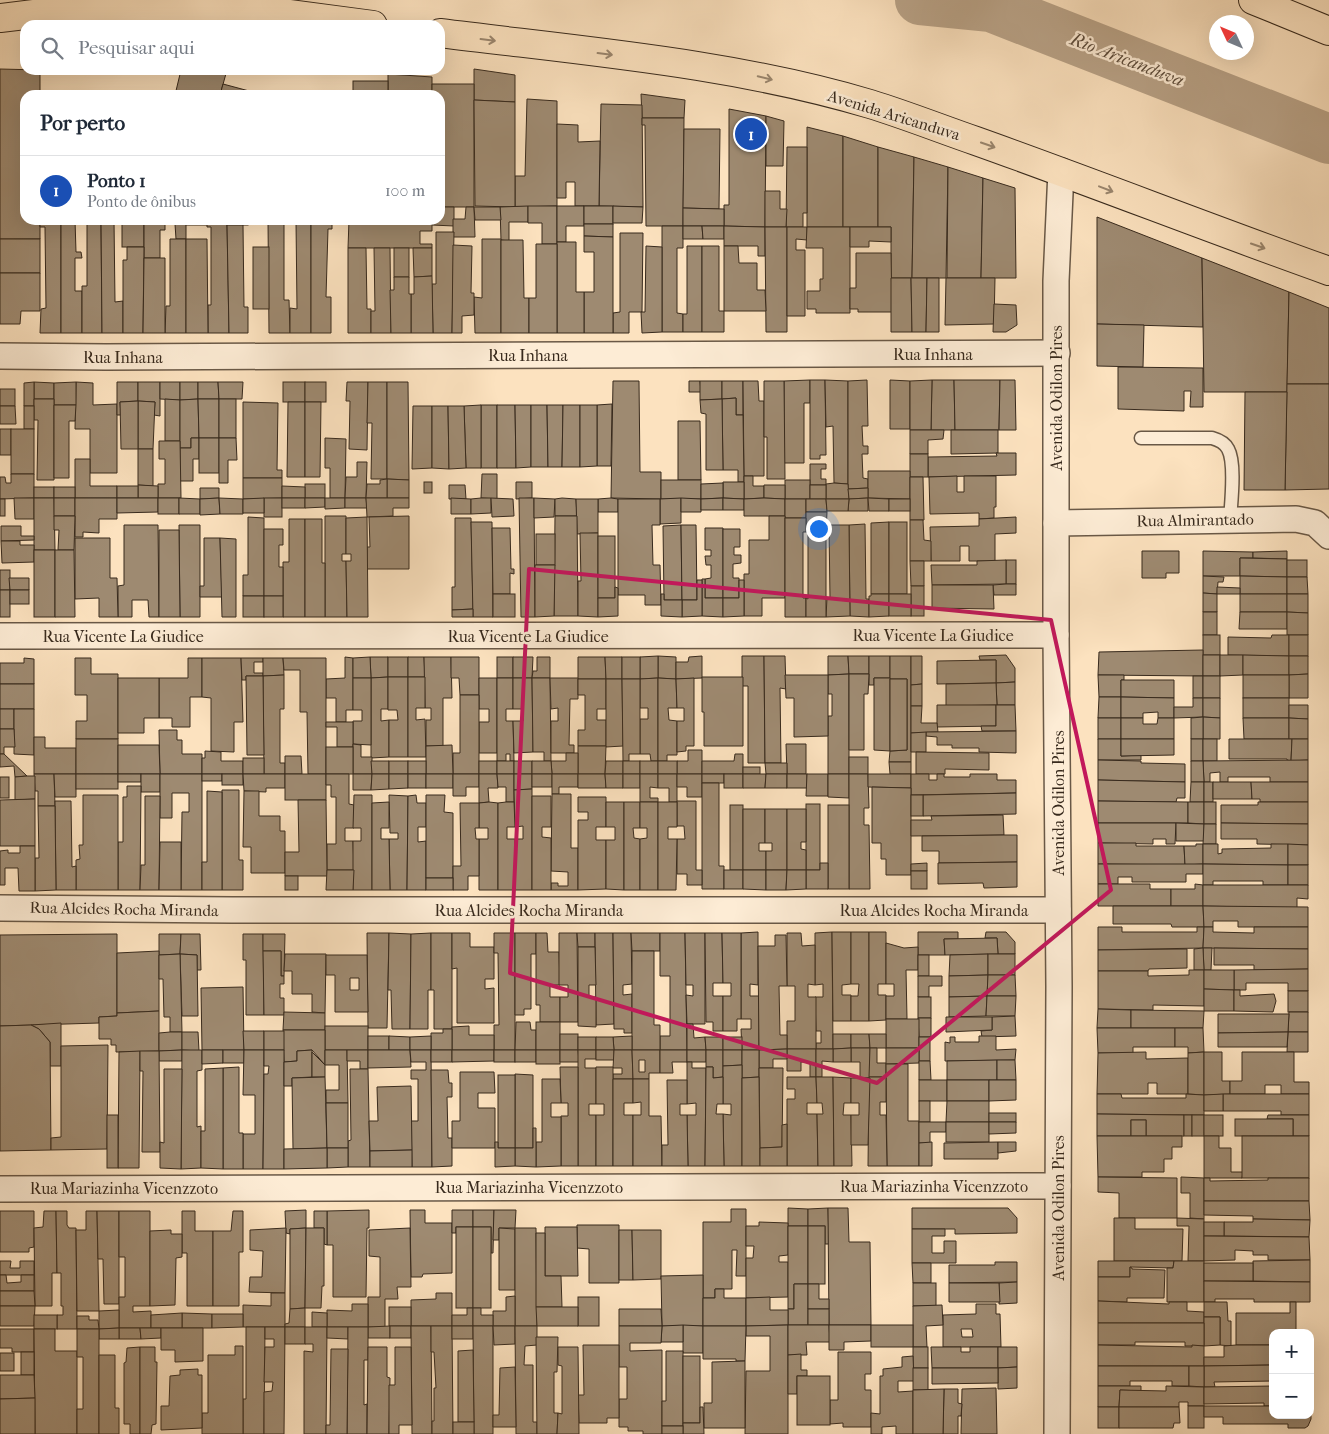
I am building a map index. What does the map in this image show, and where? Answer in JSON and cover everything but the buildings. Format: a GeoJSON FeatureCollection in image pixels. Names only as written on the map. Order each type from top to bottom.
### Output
{"type":"FeatureCollection","features":[{"type":"Feature","properties":{"kind":"highway"},"geometry":{"type":"LineString","coordinates":[[1253,0],[1329,31]]}},
{"type":"Feature","properties":{"kind":"highway"},"geometry":{"type":"LineString","coordinates":[[0,18],[50,12],[252,10],[333,20]]}},
{"type":"Feature","properties":{"kind":"highway","name":"Avenida Aricanduva"},"geometry":{"type":"LineString","coordinates":[[445,35],[755,76],[870,104],[1329,271]]}},
{"type":"Feature","properties":{"kind":"street","name":"Avenida Odilon Pires"},"geometry":{"type":"LineString","coordinates":[[1057,1434],[1056,353],[1057,236],[1061,172]]}},
{"type":"Feature","properties":{"kind":"street","name":"Rua Inhana"},"geometry":{"type":"LineString","coordinates":[[0,356],[1056,353]]}},
{"type":"Feature","properties":{"kind":"street","name":"Rua Almirantado"},"geometry":{"type":"LineString","coordinates":[[1056,523],[1296,519],[1315,524],[1329,536]]}},
{"type":"Feature","properties":{"kind":"street","name":"Rua Vicente La Giudice"},"geometry":{"type":"LineString","coordinates":[[0,636],[1056,635]]}},
{"type":"Feature","properties":{"kind":"street","name":"Rua Alcides Rocha Miranda"},"geometry":{"type":"LineString","coordinates":[[0,908],[232,910],[1058,910]]}},
{"type":"Feature","properties":{"kind":"street","name":"Rua Mariazinha Vicenzzoto"},"geometry":{"type":"LineString","coordinates":[[0,1189],[1058,1186]]}},
{"type":"Feature","properties":{"kind":"lane"},"geometry":{"type":"LineString","coordinates":[[1140,438],[1212,438],[1223,442],[1231,456],[1230,520]]}},
{"type":"Feature","properties":{"kind":"highlighted area"},"geometry":{"type":"Polygon","coordinates":[[[529,569],[1051,620],[1111,890],[877,1083],[510,973],[529,569]]]}},
{"type":"Feature","properties":{"kind":"waterway","name":"Rio Aricanduva"},"geometry":{"type":"LineString","coordinates":[[920,0],[991,7],[1329,139]]}},
{"type":"Feature","properties":{"kind":"place","name":"Ponto 1"},"geometry":{"type":"Point","coordinates":[751,134]}}]}
